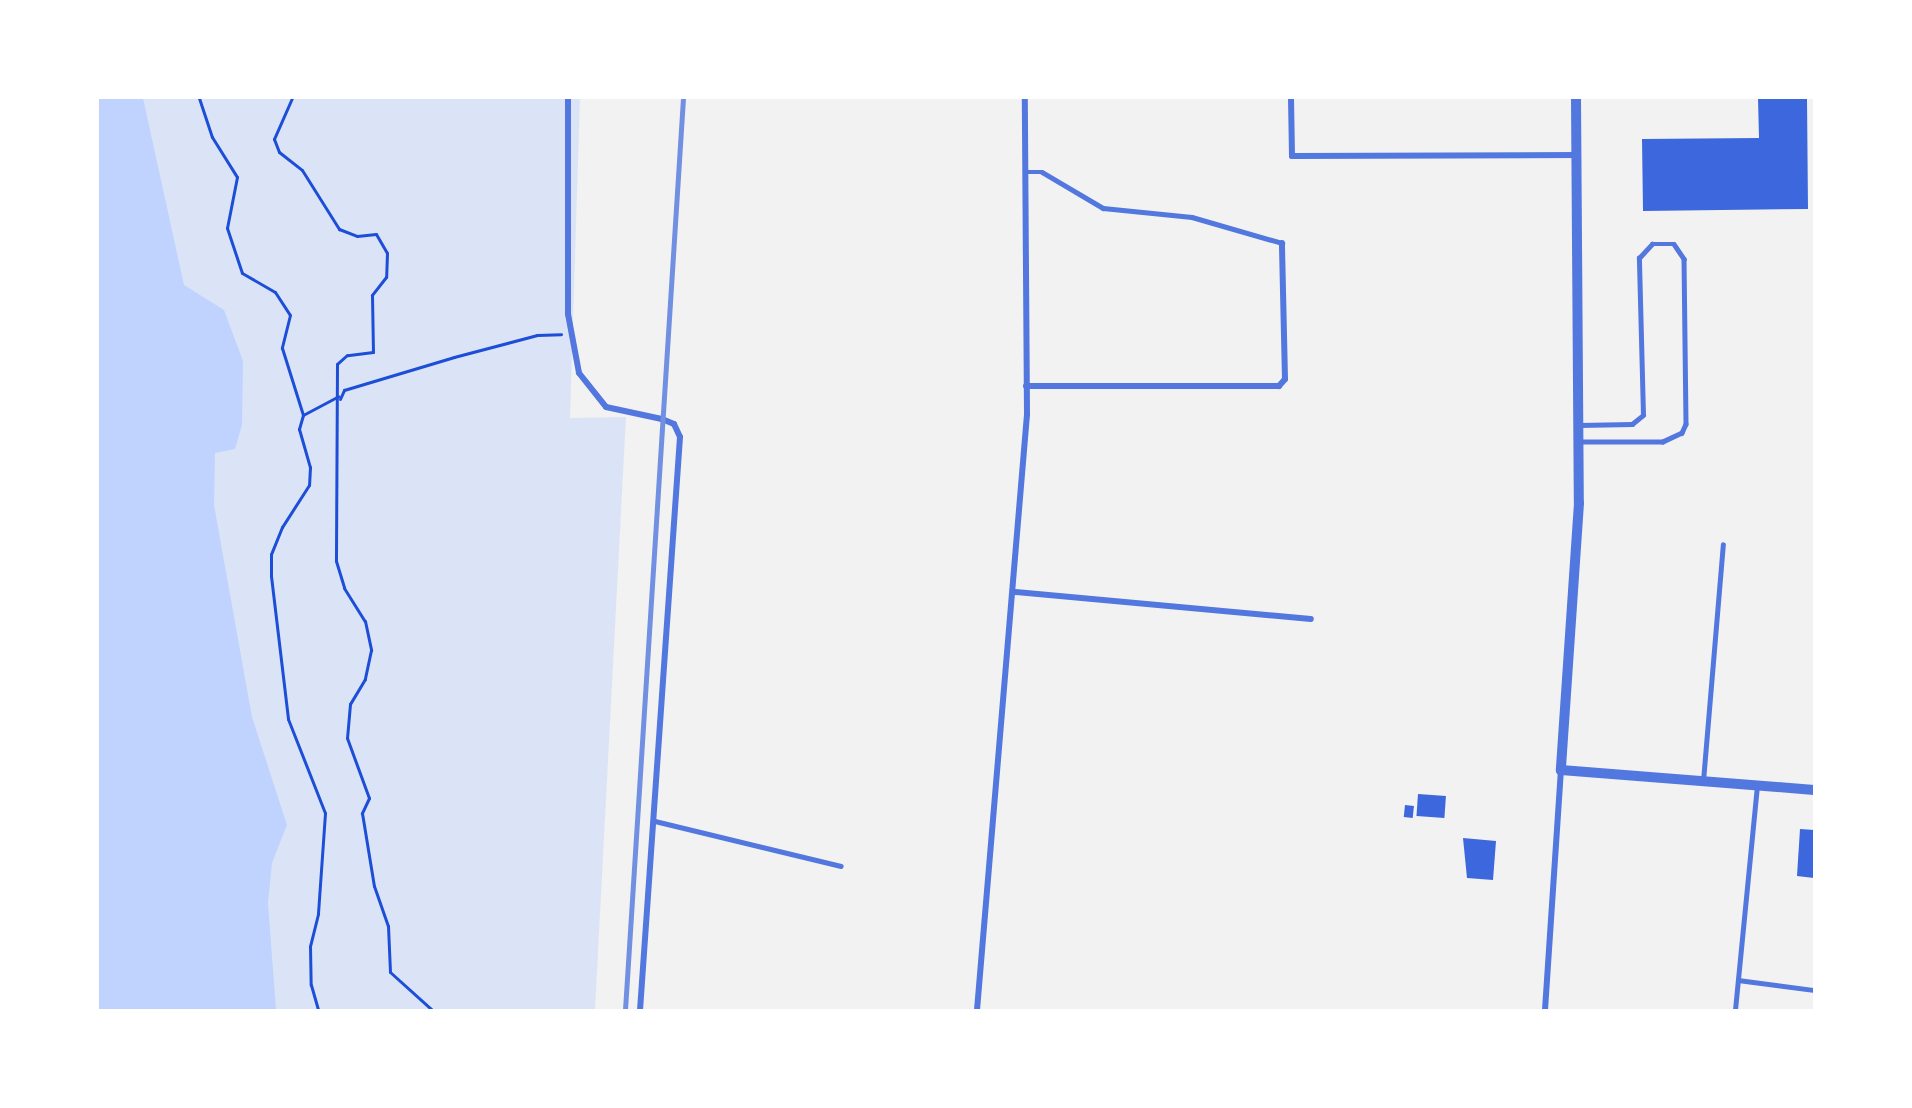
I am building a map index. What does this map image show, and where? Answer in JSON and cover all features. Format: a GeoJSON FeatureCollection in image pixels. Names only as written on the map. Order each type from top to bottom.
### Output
{"type":"FeatureCollection","features":[{"type":"Feature","properties":{"kind":"street"},"geometry":{"type":"LineString","coordinates":[[568,98],[570,334],[579,373],[592,395],[606,407],[674,424],[680,436],[640,1011]]}},
{"type":"Feature","properties":{"kind":"street"},"geometry":{"type":"LineString","coordinates":[[977,1011],[1015,592],[1026,387],[1025,98]]}},
{"type":"Feature","properties":{"kind":"street"},"geometry":{"type":"LineString","coordinates":[[1291,98],[1292,156],[1577,154]]}},
{"type":"Feature","properties":{"kind":"street"},"geometry":{"type":"LineString","coordinates":[[1545,1011],[1577,547],[1579,425],[1576,98]]}},
{"type":"Feature","properties":{"kind":"street"},"geometry":{"type":"LineString","coordinates":[[1026,387],[1279,386],[1285,379],[1282,243]]}},
{"type":"Feature","properties":{"kind":"street"},"geometry":{"type":"LineString","coordinates":[[1015,592],[1311,619]]}},
{"type":"Feature","properties":{"kind":"street"},"geometry":{"type":"LineString","coordinates":[[1561,770],[1815,790]]}},
{"type":"Feature","properties":{"kind":"lane"},"geometry":{"type":"LineString","coordinates":[[1024,172],[1042,172],[1104,208],[1214,222],[1282,243]]}},
{"type":"Feature","properties":{"kind":"lane"},"geometry":{"type":"LineString","coordinates":[[1579,425],[1632,424],[1643,415],[1639,258],[1652,244],[1674,244],[1684,259],[1686,424],[1682,433],[1663,442],[1579,442]]}},
{"type":"Feature","properties":{"kind":"lane"},"geometry":{"type":"LineString","coordinates":[[1703,781],[1723,545]]}},
{"type":"Feature","properties":{"kind":"lane"},"geometry":{"type":"LineString","coordinates":[[1735,1011],[1758,786]]}},
{"type":"Feature","properties":{"kind":"lane"},"geometry":{"type":"LineString","coordinates":[[655,820],[841,866]]}},
{"type":"Feature","properties":{"kind":"lane"},"geometry":{"type":"LineString","coordinates":[[1738,980],[1815,990]]}},
{"type":"Feature","properties":{"kind":"path"},"geometry":{"type":"LineString","coordinates":[[199,98],[212,137],[237,177],[227,228],[242,273],[275,292],[290,315],[282,348],[303,415],[299,429],[310,466],[309,485],[282,527],[271,554],[271,576],[288,719],[325,813],[318,914],[310,946],[311,985],[318,1011]]}},
{"type":"Feature","properties":{"kind":"path"},"geometry":{"type":"LineString","coordinates":[[292,98],[274,139],[279,152],[302,170],[339,229],[357,236],[376,234],[387,253],[386,277],[372,295],[373,352],[347,355],[337,364],[339,398],[336,561],[344,588],[365,621],[370,650],[365,679],[350,704],[347,738],[369,798],[362,813],[374,886],[388,926],[390,972],[432,1011]]}},
{"type":"Feature","properties":{"kind":"path"},"geometry":{"type":"LineString","coordinates":[[303,415],[339,398],[344,390],[537,335],[570,334]]}},
{"type":"Feature","properties":{"kind":"shaded area"},"geometry":{"type":"Polygon","coordinates":[[[98,98],[580,98],[570,418],[626,417],[595,1010],[233,1010],[98,98]]]}},
{"type":"Feature","properties":{"kind":"water"},"geometry":{"type":"Polygon","coordinates":[[[98,98],[143,98],[184,285],[224,310],[243,361],[242,425],[235,449],[215,453],[214,505],[252,717],[287,825],[272,863],[268,903],[276,1010],[98,1010],[98,98]]]}},
{"type":"Feature","properties":{"kind":"building"},"geometry":{"type":"Polygon","coordinates":[[[1758,98],[1807,98],[1808,209],[1643,211],[1642,139],[1759,138],[1758,98]]]}},
{"type":"Feature","properties":{"kind":"building"},"geometry":{"type":"Polygon","coordinates":[[[1418,794],[1446,796],[1444,818],[1416,816],[1418,794]]]}},
{"type":"Feature","properties":{"kind":"building"},"geometry":{"type":"Polygon","coordinates":[[[1405,805],[1414,806],[1413,818],[1404,817],[1405,805]]]}},
{"type":"Feature","properties":{"kind":"building"},"geometry":{"type":"Polygon","coordinates":[[[1800,829],[1814,830],[1814,878],[1797,876],[1800,829]]]}},
{"type":"Feature","properties":{"kind":"building"},"geometry":{"type":"Polygon","coordinates":[[[1463,838],[1496,841],[1493,880],[1467,878],[1463,838]]]}},
{"type":"Feature","properties":{"kind":"railway"},"geometry":{"type":"LineString","coordinates":[[625,1010],[683,98]]}}]}
